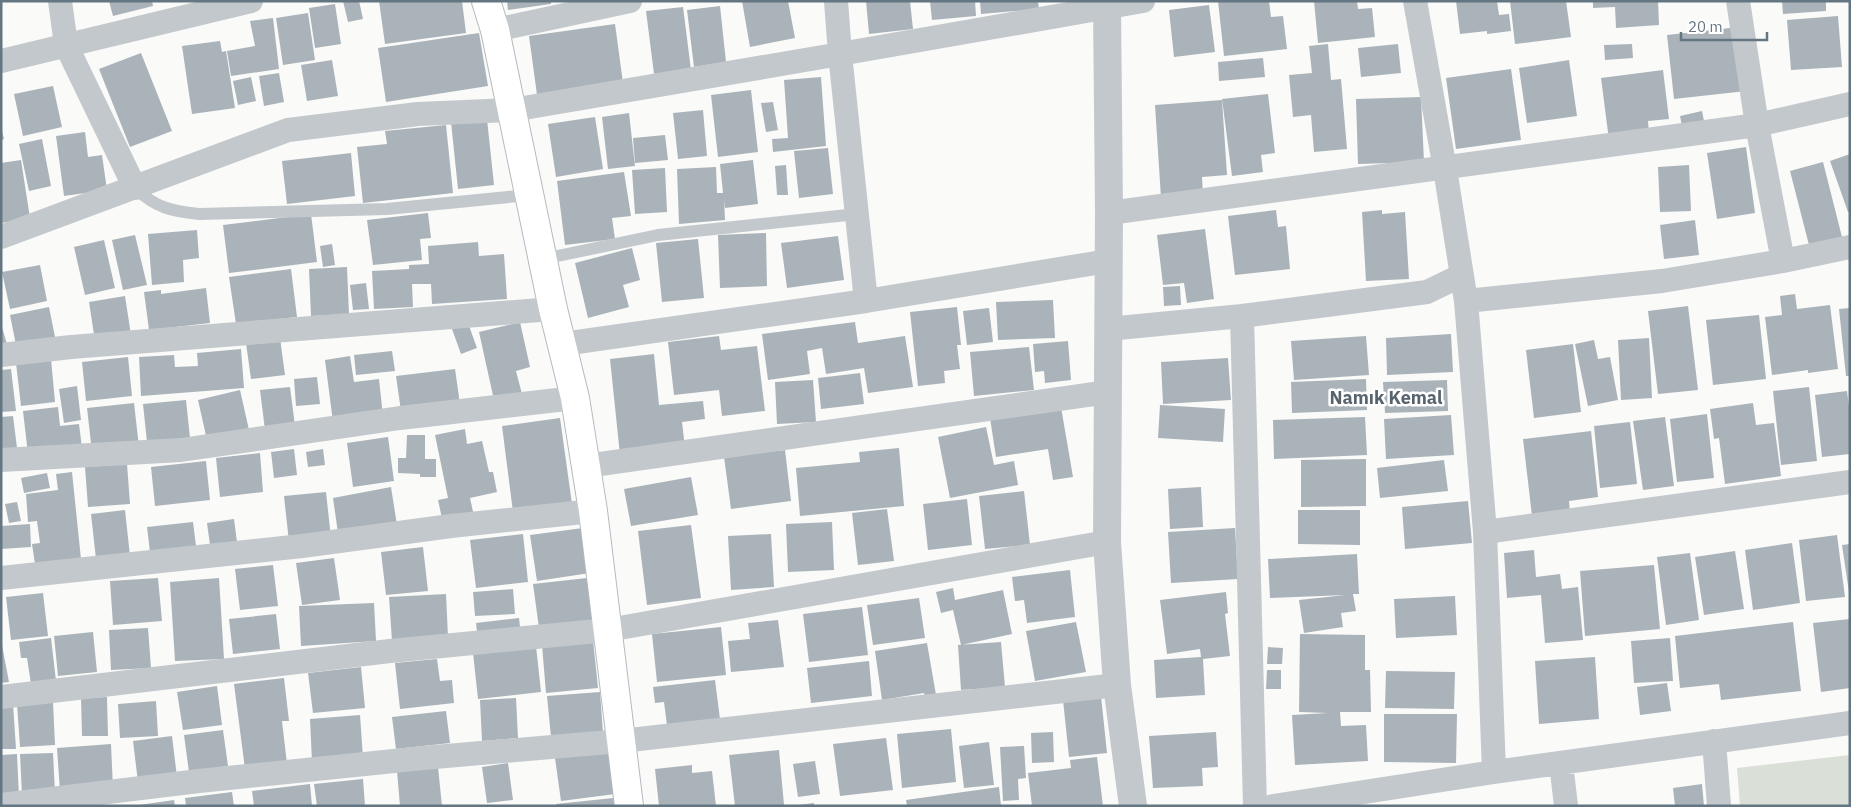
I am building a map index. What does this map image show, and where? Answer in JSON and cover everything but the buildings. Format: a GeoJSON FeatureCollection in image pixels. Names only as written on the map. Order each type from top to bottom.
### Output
{"type":"FeatureCollection","features":[{"type":"Feature","properties":{"kind":"main road"},"geometry":{"type":"LineString","coordinates":[[486,1],[512,110],[553,309],[575,398],[593,511],[629,806]]}},
{"type":"Feature","properties":{"kind":"street"},"geometry":{"type":"LineString","coordinates":[[60,1],[66,45],[135,188]]}},
{"type":"Feature","properties":{"kind":"street"},"geometry":{"type":"LineString","coordinates":[[1,61],[250,1]]}},
{"type":"Feature","properties":{"kind":"street"},"geometry":{"type":"LineString","coordinates":[[494,30],[630,1]]}},
{"type":"Feature","properties":{"kind":"street"},"geometry":{"type":"LineString","coordinates":[[836,1],[866,300]]}},
{"type":"Feature","properties":{"kind":"street"},"geometry":{"type":"LineString","coordinates":[[1,237],[288,130],[418,114],[512,110],[840,54],[1107,4],[1143,1]]}},
{"type":"Feature","properties":{"kind":"street"},"geometry":{"type":"LineString","coordinates":[[1415,1],[1466,301],[1485,532],[1494,772]]}},
{"type":"Feature","properties":{"kind":"street"},"geometry":{"type":"LineString","coordinates":[[1738,1],[1757,125],[1783,260]]}},
{"type":"Feature","properties":{"kind":"street"},"geometry":{"type":"LineString","coordinates":[[1107,4],[1109,213],[1107,542],[1117,685],[1133,806]]}},
{"type":"Feature","properties":{"kind":"street"},"geometry":{"type":"LineString","coordinates":[[1109,213],[1445,169],[1757,125],[1850,104]]}},
{"type":"Feature","properties":{"kind":"street"},"geometry":{"type":"LineString","coordinates":[[1466,301],[1662,281],[1783,260],[1850,246]]}},
{"type":"Feature","properties":{"kind":"street"},"geometry":{"type":"LineString","coordinates":[[562,344],[866,300],[1108,261]]}},
{"type":"Feature","properties":{"kind":"street"},"geometry":{"type":"LineString","coordinates":[[1108,329],[1242,316],[1427,292],[1462,275]]}},
{"type":"Feature","properties":{"kind":"street"},"geometry":{"type":"LineString","coordinates":[[1,355],[71,347],[553,309]]}},
{"type":"Feature","properties":{"kind":"street"},"geometry":{"type":"LineString","coordinates":[[1242,316],[1255,806]]}},
{"type":"Feature","properties":{"kind":"street"},"geometry":{"type":"LineString","coordinates":[[586,466],[1108,392]]}},
{"type":"Feature","properties":{"kind":"street"},"geometry":{"type":"LineString","coordinates":[[1,460],[181,450],[400,418],[575,398]]}},
{"type":"Feature","properties":{"kind":"street"},"geometry":{"type":"LineString","coordinates":[[1485,532],[1850,482]]}},
{"type":"Feature","properties":{"kind":"street"},"geometry":{"type":"LineString","coordinates":[[1,578],[302,546],[451,526],[593,511]]}},
{"type":"Feature","properties":{"kind":"street"},"geometry":{"type":"LineString","coordinates":[[1,697],[390,651],[608,630],[1107,542]]}},
{"type":"Feature","properties":{"kind":"street"},"geometry":{"type":"LineString","coordinates":[[1,805],[199,781],[423,758],[621,741],[1117,685]]}},
{"type":"Feature","properties":{"kind":"street"},"geometry":{"type":"LineString","coordinates":[[1273,806],[1389,797],[1494,772],[1850,724]]}},
{"type":"Feature","properties":{"kind":"street"},"geometry":{"type":"LineString","coordinates":[[1714,741],[1718,806]]}},
{"type":"Feature","properties":{"kind":"street"},"geometry":{"type":"LineString","coordinates":[[1561,763],[1566,806]]}},
{"type":"Feature","properties":{"kind":"lane"},"geometry":{"type":"LineString","coordinates":[[135,188],[148,200],[162,207],[179,212],[199,214],[387,209],[530,195]]}},
{"type":"Feature","properties":{"kind":"lane"},"geometry":{"type":"LineString","coordinates":[[543,259],[658,236],[856,214]]}},
{"type":"Feature","properties":{"kind":"shaded area"},"geometry":{"type":"Polygon","coordinates":[[[1850,755],[1850,806],[1740,806],[1737,768],[1850,755]]]}},
{"type":"Feature","properties":{"kind":"district","name":"Namık Kemal"},"geometry":{"type":"Point","coordinates":[1386,397]}}]}
